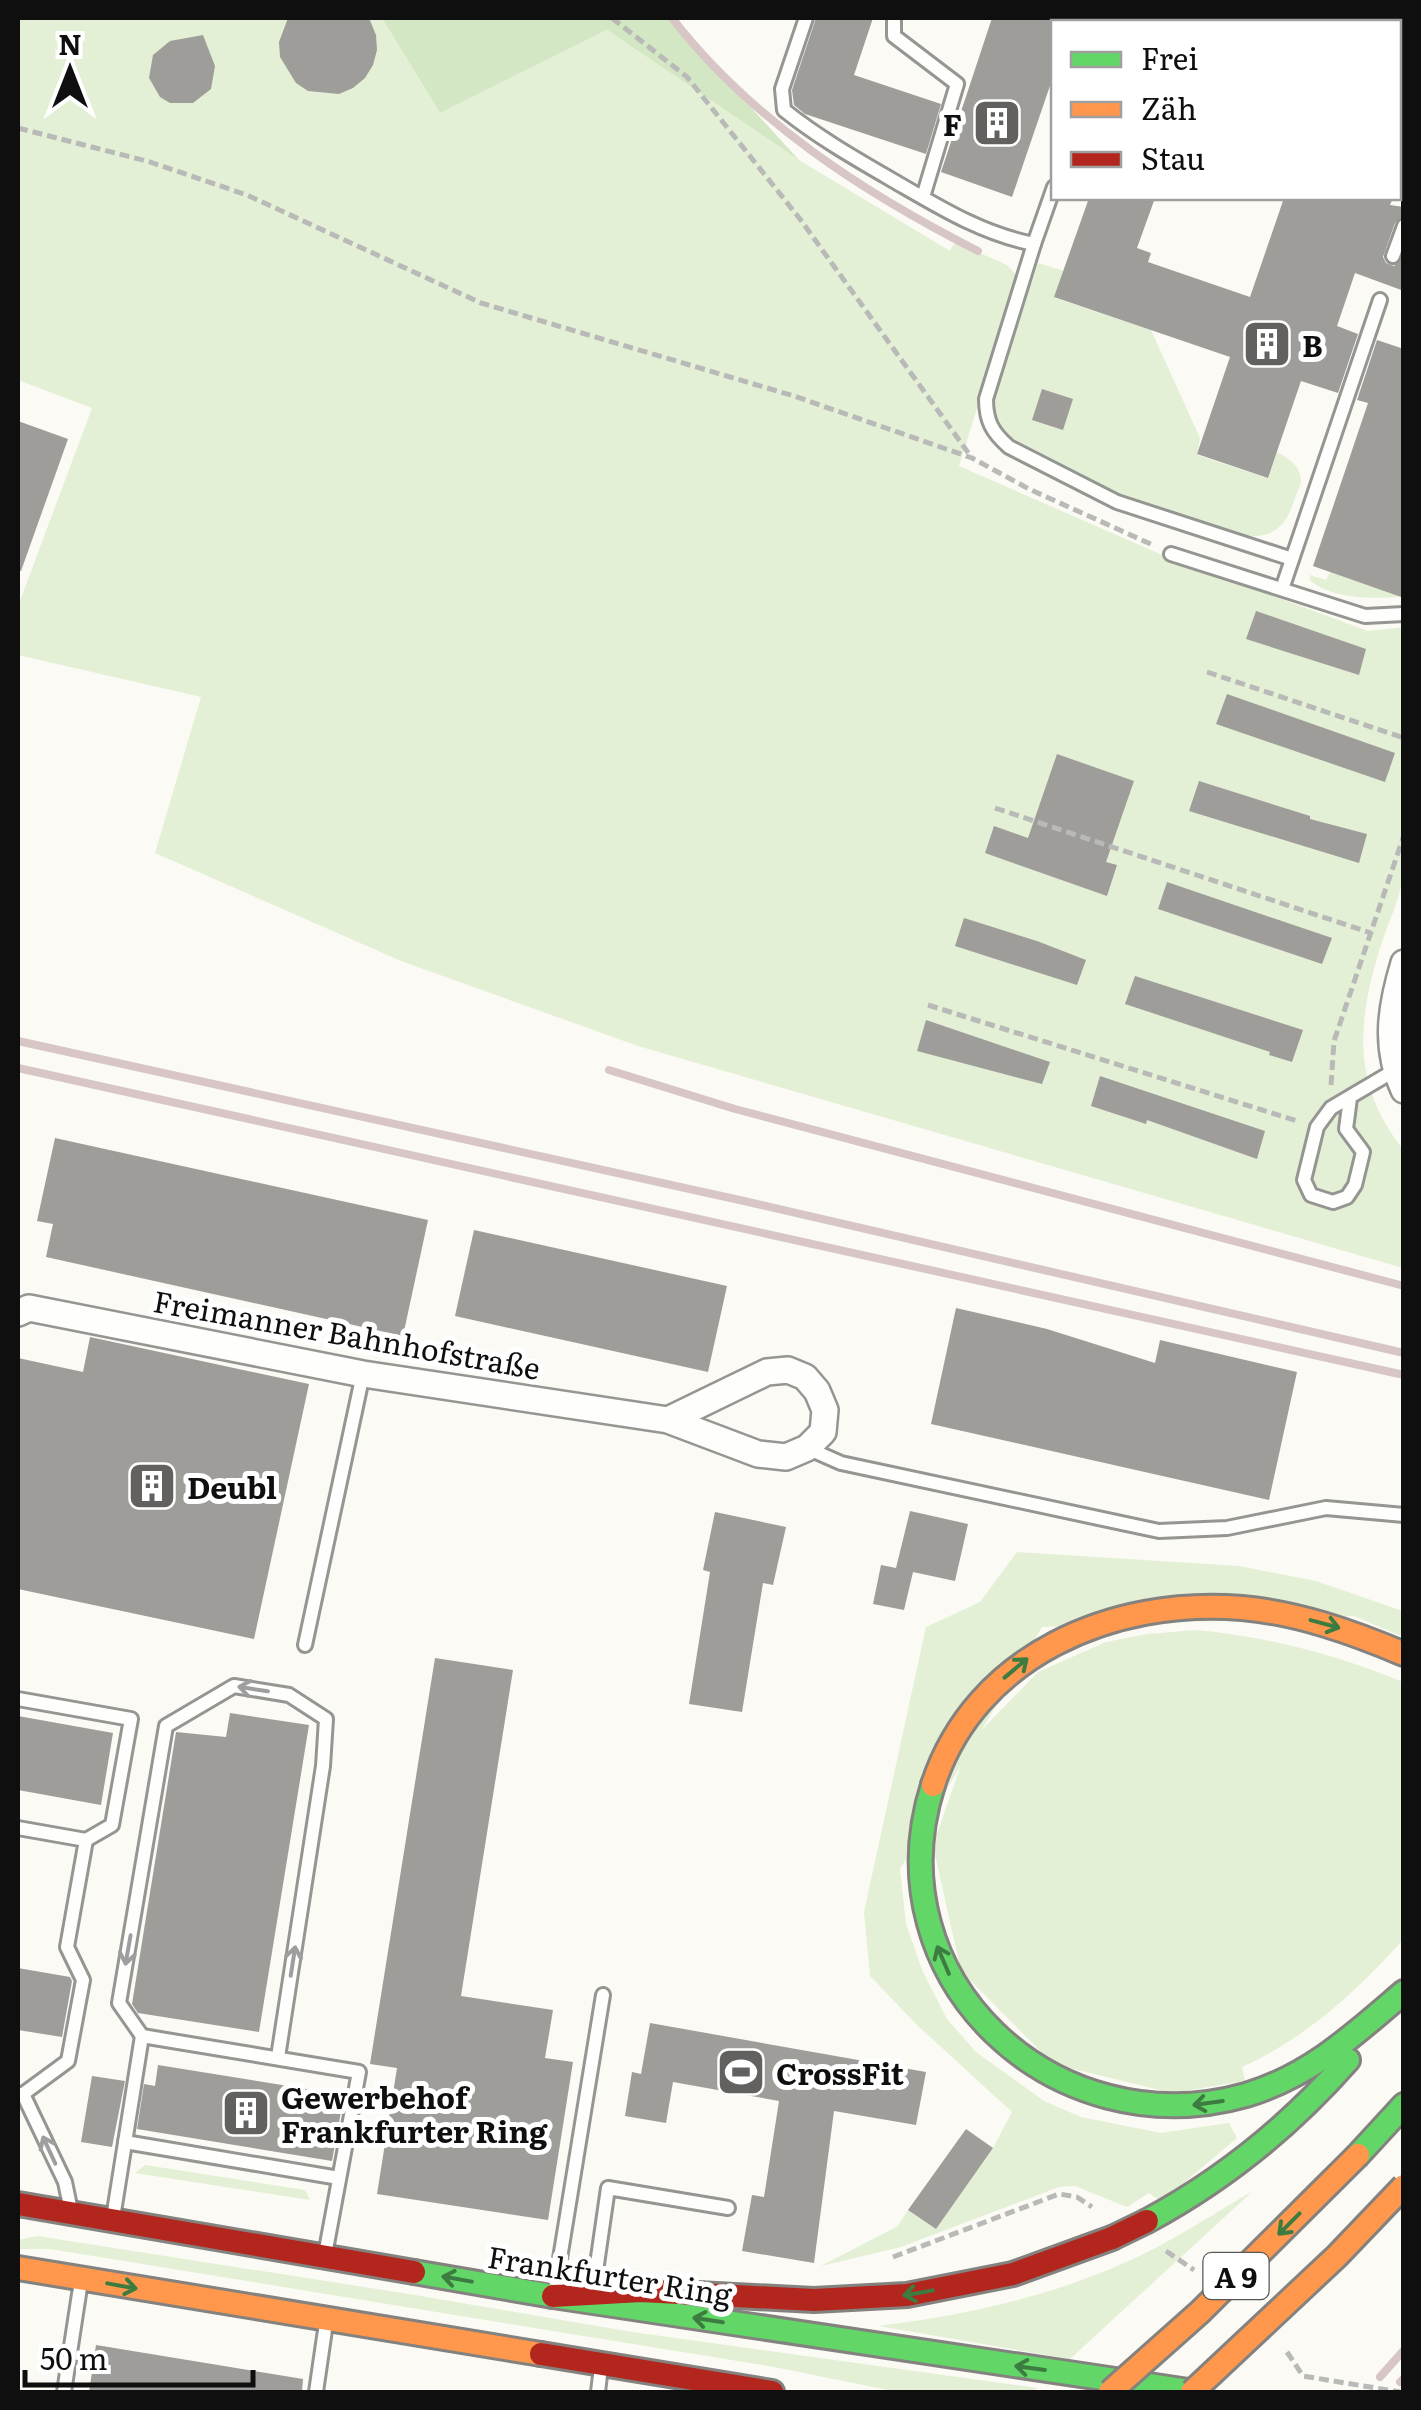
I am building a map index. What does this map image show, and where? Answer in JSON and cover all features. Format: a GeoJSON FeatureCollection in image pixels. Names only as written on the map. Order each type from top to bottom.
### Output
{"type":"FeatureCollection","features":[{"type":"Feature","properties":{"kind":"main road"},"geometry":{"type":"LineString","coordinates":[[1404,1654],[1345,1630],[1252,1609],[1168,1607],[1105,1620],[1033,1654],[979,1702],[952,1743],[929,1797],[922,1832],[921,1874],[933,1935],[964,2000],[991,2033],[1017,2056],[1088,2093],[1154,2106],[1230,2100],[1301,2072],[1340,2046],[1404,1993]]}},
{"type":"Feature","properties":{"kind":"main road"},"geometry":{"type":"LineString","coordinates":[[592,2298],[648,2291],[838,2300],[906,2295],[1005,2276],[1064,2258],[1146,2221],[1204,2189],[1244,2160],[1316,2096],[1404,1993]]}},
{"type":"Feature","properties":{"kind":"main road","name":"A 9"},"geometry":{"type":"LineString","coordinates":[[1110,2392],[1200,2312],[1404,2105]]}},
{"type":"Feature","properties":{"kind":"main road","name":"A 9"},"geometry":{"type":"LineString","coordinates":[[1194,2392],[1337,2256],[1404,2186]]}},
{"type":"Feature","properties":{"kind":"main road","name":"Frankfurter Ring"},"geometry":{"type":"LineString","coordinates":[[18,2204],[553,2296],[592,2298],[1194,2392]]}},
{"type":"Feature","properties":{"kind":"main road"},"geometry":{"type":"LineString","coordinates":[[18,2268],[772,2392]]}},
{"type":"Feature","properties":{"kind":"street"},"geometry":{"type":"LineString","coordinates":[[1400,1080],[1390,1041],[1392,1005],[1404,963]]}},
{"type":"Feature","properties":{"kind":"street","name":"Freimanner Bahnhofstraße"},"geometry":{"type":"LineString","coordinates":[[18,1314],[29,1308],[362,1374],[668,1420],[758,1454],[786,1457],[807,1448]]}},
{"type":"Feature","properties":{"kind":"street"},"geometry":{"type":"LineString","coordinates":[[668,1420],[767,1372],[788,1370],[804,1377],[818,1391],[825,1410],[823,1432],[807,1448]]}},
{"type":"Feature","properties":{"kind":"lane"},"geometry":{"type":"LineString","coordinates":[[806,18],[782,90],[784,110],[816,135],[965,222],[1011,240],[1034,244]]}},
{"type":"Feature","properties":{"kind":"lane"},"geometry":{"type":"LineString","coordinates":[[894,18],[894,36],[957,84],[923,197]]}},
{"type":"Feature","properties":{"kind":"lane"},"geometry":{"type":"LineString","coordinates":[[1051,196],[986,399],[986,417],[994,434],[1009,447],[1117,502],[1292,559]]}},
{"type":"Feature","properties":{"kind":"lane"},"geometry":{"type":"LineString","coordinates":[[1393,256],[1404,226]]}},
{"type":"Feature","properties":{"kind":"lane"},"geometry":{"type":"LineString","coordinates":[[1282,589],[1380,300]]}},
{"type":"Feature","properties":{"kind":"lane"},"geometry":{"type":"LineString","coordinates":[[1172,554],[1365,616],[1404,614]]}},
{"type":"Feature","properties":{"kind":"lane"},"geometry":{"type":"LineString","coordinates":[[1350,1098],[1346,1129],[1363,1152],[1361,1167],[1347,1198],[1333,1202],[1311,1195],[1304,1180],[1317,1127],[1331,1108],[1350,1098],[1400,1080]]}},
{"type":"Feature","properties":{"kind":"lane"},"geometry":{"type":"LineString","coordinates":[[305,1645],[362,1374]]}},
{"type":"Feature","properties":{"kind":"lane"},"geometry":{"type":"LineString","coordinates":[[807,1448],[841,1463],[1159,1532],[1226,1528],[1326,1508],[1404,1515]]}},
{"type":"Feature","properties":{"kind":"lane"},"geometry":{"type":"LineString","coordinates":[[112,2220],[142,2036],[119,2003],[166,1726],[234,1686],[289,1695],[326,1719],[324,1766],[278,2057]]}},
{"type":"Feature","properties":{"kind":"lane"},"geometry":{"type":"LineString","coordinates":[[18,1699],[131,1719],[112,1825],[86,1840],[18,1828]]}},
{"type":"Feature","properties":{"kind":"lane"},"geometry":{"type":"LineString","coordinates":[[71,2214],[65,2182],[20,2094],[68,2061],[83,1980],[67,1947],[86,1840]]}},
{"type":"Feature","properties":{"kind":"lane"},"geometry":{"type":"LineString","coordinates":[[553,2296],[603,1995]]}},
{"type":"Feature","properties":{"kind":"lane"},"geometry":{"type":"LineString","coordinates":[[142,2036],[359,2072],[324,2256]]}},
{"type":"Feature","properties":{"kind":"lane"},"geometry":{"type":"LineString","coordinates":[[125,2142],[339,2178]]}},
{"type":"Feature","properties":{"kind":"lane"},"geometry":{"type":"LineString","coordinates":[[592,2298],[608,2188],[728,2208]]}},
{"type":"Feature","properties":{"kind":"lane"},"geometry":{"type":"LineString","coordinates":[[64,2392],[81,2279]]}},
{"type":"Feature","properties":{"kind":"lane"},"geometry":{"type":"LineString","coordinates":[[316,2392],[327,2320]]}},
{"type":"Feature","properties":{"kind":"lane"},"geometry":{"type":"LineString","coordinates":[[598,2392],[602,2365]]}},
{"type":"Feature","properties":{"kind":"path"},"geometry":{"type":"LineString","coordinates":[[612,18],[687,77],[800,218],[972,458]]}},
{"type":"Feature","properties":{"kind":"path"},"geometry":{"type":"LineString","coordinates":[[18,128],[150,162],[247,195],[481,304],[794,396],[972,458],[1172,554]]}},
{"type":"Feature","properties":{"kind":"path"},"geometry":{"type":"LineString","coordinates":[[1207,672],[1404,738]]}},
{"type":"Feature","properties":{"kind":"path"},"geometry":{"type":"LineString","coordinates":[[994,808],[1371,934]]}},
{"type":"Feature","properties":{"kind":"path"},"geometry":{"type":"LineString","coordinates":[[1331,1108],[1334,1041],[1404,835]]}},
{"type":"Feature","properties":{"kind":"path"},"geometry":{"type":"LineString","coordinates":[[928,1005],[1317,1127]]}},
{"type":"Feature","properties":{"kind":"green space"},"geometry":{"type":"Polygon","coordinates":[[[18,18],[382,18],[440,113],[607,30],[799,160],[950,251],[955,242],[1007,265],[1018,277],[959,466],[1160,554],[1368,631],[1403,627],[1403,873],[1374,967],[1363,1047],[1374,1099],[1403,1149],[1403,1268],[638,1046],[401,961],[155,853],[201,697],[18,655],[18,606],[92,408],[18,380],[18,18]]]}},
{"type":"Feature","properties":{"kind":"green space"},"geometry":{"type":"Polygon","coordinates":[[[382,18],[669,18],[799,160],[607,30],[440,113],[382,18]]]}},
{"type":"Feature","properties":{"kind":"green space"},"geometry":{"type":"Polygon","coordinates":[[[1038,263],[1064,271],[1055,298],[1151,330],[1200,438],[1197,455],[1267,478],[1277,452],[1293,463],[1300,484],[1288,516],[1279,527],[1257,536],[1235,534],[1165,512],[1047,460],[1002,429],[993,400],[1038,263]]]}},
{"type":"Feature","properties":{"kind":"green space"},"geometry":{"type":"Polygon","coordinates":[[[1330,572],[1403,596],[1367,598],[1341,594],[1310,580],[1310,575],[1326,580],[1330,572]]]}},
{"type":"Feature","properties":{"kind":"green space"},"geometry":{"type":"Polygon","coordinates":[[[1017,1552],[1239,1566],[1316,1581],[1403,1611],[1403,1637],[1354,1616],[1042,1627],[900,1869],[906,1924],[923,1972],[947,2019],[976,2052],[1044,2101],[1081,2117],[1161,2133],[1229,2123],[1237,2138],[1161,2202],[1149,2193],[1127,2207],[1075,2186],[1059,2187],[901,2247],[821,2266],[898,2226],[908,2210],[936,2229],[993,2148],[1012,2112],[870,1976],[864,1912],[926,1627],[980,1602],[1017,1552]]]}},
{"type":"Feature","properties":{"kind":"green space"},"geometry":{"type":"Polygon","coordinates":[[[1196,1630],[1301,1648],[1403,1682],[1403,1940],[1367,1978],[1309,2028],[1242,2067],[1245,2081],[1172,2093],[1053,2064],[961,1971],[933,1846],[968,1744],[1038,1672],[1106,1642],[1196,1630]]]}},
{"type":"Feature","properties":{"kind":"green space"},"geometry":{"type":"Polygon","coordinates":[[[145,2165],[305,2190],[310,2200],[135,2173],[145,2165]]]}},
{"type":"Feature","properties":{"kind":"green space"},"geometry":{"type":"Polygon","coordinates":[[[1253,2191],[1070,2359],[878,2326],[986,2308],[1092,2276],[1159,2246],[1253,2191]]]}},
{"type":"Feature","properties":{"kind":"green space"},"geometry":{"type":"Polygon","coordinates":[[[37,2236],[632,2332],[1037,2388],[1032,2392],[898,2392],[774,2367],[50,2249],[18,2249],[18,2240],[37,2236]]]}},
{"type":"Feature","properties":{"kind":"building"},"geometry":{"type":"Polygon","coordinates":[[[288,18],[369,18],[377,50],[365,78],[339,94],[308,91],[296,83],[280,57],[279,42],[288,18]]]}},
{"type":"Feature","properties":{"kind":"building"},"geometry":{"type":"Polygon","coordinates":[[[816,18],[873,18],[854,75],[941,104],[926,154],[805,114],[794,105],[792,90],[816,18]]]}},
{"type":"Feature","properties":{"kind":"building","name":"F"},"geometry":{"type":"Polygon","coordinates":[[[992,18],[1054,18],[1051,83],[1012,197],[941,172],[992,18]]]}},
{"type":"Feature","properties":{"kind":"building"},"geometry":{"type":"Polygon","coordinates":[[[203,35],[215,66],[211,89],[193,103],[170,103],[160,97],[149,78],[153,55],[170,41],[203,35]]]}},
{"type":"Feature","properties":{"kind":"building","name":"B"},"geometry":{"type":"Polygon","coordinates":[[[1088,200],[1154,200],[1137,248],[1151,253],[1148,262],[1250,297],[1283,200],[1392,200],[1390,205],[1404,207],[1404,216],[1395,223],[1383,257],[1394,266],[1404,256],[1404,291],[1355,273],[1337,326],[1358,334],[1338,393],[1301,381],[1268,478],[1197,454],[1230,357],[1054,297],[1088,200]]]}},
{"type":"Feature","properties":{"kind":"building"},"geometry":{"type":"Polygon","coordinates":[[[1377,340],[1404,349],[1404,598],[1313,566],[1368,403],[1357,400],[1377,340]]]}},
{"type":"Feature","properties":{"kind":"building"},"geometry":{"type":"Polygon","coordinates":[[[1042,389],[1073,399],[1063,430],[1032,420],[1042,389]]]}},
{"type":"Feature","properties":{"kind":"building"},"geometry":{"type":"Polygon","coordinates":[[[18,421],[68,439],[21,571],[18,570],[18,421]]]}},
{"type":"Feature","properties":{"kind":"building"},"geometry":{"type":"Polygon","coordinates":[[[1256,611],[1366,649],[1359,675],[1246,639],[1256,611]]]}},
{"type":"Feature","properties":{"kind":"building"},"geometry":{"type":"Polygon","coordinates":[[[1227,694],[1395,753],[1385,782],[1216,724],[1227,694]]]}},
{"type":"Feature","properties":{"kind":"building"},"geometry":{"type":"Polygon","coordinates":[[[1057,754],[1134,781],[1106,862],[1117,865],[1107,896],[985,853],[994,826],[1028,838],[1057,754]]]}},
{"type":"Feature","properties":{"kind":"building"},"geometry":{"type":"Polygon","coordinates":[[[1199,781],[1367,834],[1359,863],[1189,811],[1199,781]]]}},
{"type":"Feature","properties":{"kind":"building"},"geometry":{"type":"Polygon","coordinates":[[[1167,882],[1332,938],[1322,964],[1158,909],[1167,882]]]}},
{"type":"Feature","properties":{"kind":"building"},"geometry":{"type":"Polygon","coordinates":[[[964,918],[1086,960],[1077,985],[955,946],[964,918]]]}},
{"type":"Feature","properties":{"kind":"building"},"geometry":{"type":"Polygon","coordinates":[[[1135,976],[1303,1030],[1292,1062],[1125,1004],[1135,976]]]}},
{"type":"Feature","properties":{"kind":"building"},"geometry":{"type":"Polygon","coordinates":[[[926,1020],[1050,1062],[1042,1084],[917,1051],[926,1020]]]}},
{"type":"Feature","properties":{"kind":"building"},"geometry":{"type":"Polygon","coordinates":[[[1100,1076],[1265,1131],[1257,1159],[1147,1120],[1146,1124],[1091,1106],[1100,1076]]]}},
{"type":"Feature","properties":{"kind":"building"},"geometry":{"type":"Polygon","coordinates":[[[55,1138],[428,1220],[403,1336],[46,1257],[53,1224],[37,1221],[55,1138]]]}},
{"type":"Feature","properties":{"kind":"building"},"geometry":{"type":"Polygon","coordinates":[[[474,1230],[727,1286],[708,1372],[455,1316],[474,1230]]]}},
{"type":"Feature","properties":{"kind":"building"},"geometry":{"type":"Polygon","coordinates":[[[956,1308],[1047,1329],[1155,1363],[1160,1340],[1297,1372],[1269,1500],[931,1424],[956,1308]]]}},
{"type":"Feature","properties":{"kind":"building","name":"Deubl"},"geometry":{"type":"Polygon","coordinates":[[[90,1337],[309,1384],[254,1639],[18,1589],[18,1358],[83,1372],[90,1337]]]}},
{"type":"Feature","properties":{"kind":"building"},"geometry":{"type":"Polygon","coordinates":[[[910,1511],[968,1524],[955,1581],[913,1572],[904,1610],[873,1604],[881,1565],[896,1568],[910,1511]]]}},
{"type":"Feature","properties":{"kind":"building"},"geometry":{"type":"Polygon","coordinates":[[[715,1512],[786,1527],[773,1585],[763,1583],[742,1712],[689,1704],[710,1572],[703,1570],[715,1512]]]}},
{"type":"Feature","properties":{"kind":"building"},"geometry":{"type":"Polygon","coordinates":[[[435,1658],[513,1670],[461,1996],[553,2010],[545,2058],[573,2062],[548,2220],[377,2194],[397,2068],[370,2064],[435,1658]]]}},
{"type":"Feature","properties":{"kind":"building"},"geometry":{"type":"Polygon","coordinates":[[[230,1713],[309,1725],[259,2032],[138,2013],[132,2004],[176,1732],[226,1737],[230,1713]]]}},
{"type":"Feature","properties":{"kind":"building"},"geometry":{"type":"Polygon","coordinates":[[[18,1716],[113,1733],[101,1805],[18,1790],[18,1716]]]}},
{"type":"Feature","properties":{"kind":"building"},"geometry":{"type":"Polygon","coordinates":[[[18,1968],[70,1977],[62,2037],[18,2030],[18,1968]]]}},
{"type":"Feature","properties":{"kind":"building"},"geometry":{"type":"Polygon","coordinates":[[[650,2023],[926,2072],[916,2125],[834,2111],[814,2263],[742,2251],[752,2195],[764,2197],[779,2101],[673,2082],[666,2123],[625,2116],[632,2072],[641,2074],[650,2023]]]}},
{"type":"Feature","properties":{"kind":"building","name":"Gewerbehof Frankfurter Ring"},"geometry":{"type":"Polygon","coordinates":[[[158,2065],[344,2095],[332,2161],[137,2129],[144,2084],[155,2086],[158,2065]]]}},
{"type":"Feature","properties":{"kind":"building"},"geometry":{"type":"Polygon","coordinates":[[[92,2076],[125,2081],[112,2147],[81,2142],[92,2076]]]}},
{"type":"Feature","properties":{"kind":"building"},"geometry":{"type":"Polygon","coordinates":[[[966,2129],[993,2148],[936,2229],[908,2210],[966,2129]]]}},
{"type":"Feature","properties":{"kind":"building"},"geometry":{"type":"Polygon","coordinates":[[[96,2345],[303,2379],[302,2392],[89,2392],[96,2345]]]}},
{"type":"Feature","properties":{"kind":"railway"},"geometry":{"type":"LineString","coordinates":[[672,18],[737,89],[812,151],[893,204],[978,251]]}},
{"type":"Feature","properties":{"kind":"railway"},"geometry":{"type":"LineString","coordinates":[[18,1041],[744,1201],[1404,1353]]}},
{"type":"Feature","properties":{"kind":"railway"},"geometry":{"type":"LineString","coordinates":[[18,1068],[1404,1375]]}},
{"type":"Feature","properties":{"kind":"railway"},"geometry":{"type":"LineString","coordinates":[[609,1070],[735,1109],[1404,1286]]}},
{"type":"Feature","properties":{"kind":"railway"},"geometry":{"type":"LineString","coordinates":[[1380,2377],[1404,2350]]}},
{"type":"Feature","properties":{"kind":"railway"},"geometry":{"type":"LineString","coordinates":[[1400,2382],[1404,2378]]}},
{"type":"Feature","properties":{"kind":"traffic: fast"},"geometry":{"type":"LineString","coordinates":[[933,1785],[921,1856],[929,1923],[954,1983],[995,2033],[1047,2072],[1108,2097],[1175,2105],[1246,2095],[1311,2065],[1404,1992]]}},
{"type":"Feature","properties":{"kind":"traffic: fast"},"geometry":{"type":"LineString","coordinates":[[1147,2221],[1255,2150],[1348,2060]]}},
{"type":"Feature","properties":{"kind":"traffic: fast"},"geometry":{"type":"LineString","coordinates":[[1358,2155],[1404,2105]]}},
{"type":"Feature","properties":{"kind":"traffic: fast"},"geometry":{"type":"LineString","coordinates":[[414,2272],[1195,2392]]}},
{"type":"Feature","properties":{"kind":"traffic: slow"},"geometry":{"type":"LineString","coordinates":[[933,1785],[953,1740],[981,1701],[1015,1669],[1055,1644],[1099,1625],[1146,1613],[1194,1607],[1242,1608],[1325,1625],[1404,1654]]}},
{"type":"Feature","properties":{"kind":"traffic: slow"},"geometry":{"type":"LineString","coordinates":[[1110,2392],[1200,2312],[1358,2155]]}},
{"type":"Feature","properties":{"kind":"traffic: slow"},"geometry":{"type":"LineString","coordinates":[[1192,2392],[1337,2256],[1404,2186]]}},
{"type":"Feature","properties":{"kind":"traffic: slow"},"geometry":{"type":"LineString","coordinates":[[18,2268],[541,2354]]}},
{"type":"Feature","properties":{"kind":"traffic: jam"},"geometry":{"type":"LineString","coordinates":[[18,2204],[414,2272]]}},
{"type":"Feature","properties":{"kind":"traffic: jam"},"geometry":{"type":"LineString","coordinates":[[1112,2238],[1147,2221]]}},
{"type":"Feature","properties":{"kind":"traffic: jam"},"geometry":{"type":"LineString","coordinates":[[553,2296],[641,2291],[814,2300],[907,2295],[1013,2274],[1112,2238]]}},
{"type":"Feature","properties":{"kind":"traffic: jam"},"geometry":{"type":"LineString","coordinates":[[541,2354],[772,2392]]}},
{"type":"Feature","properties":{"kind":"place","name":"F"},"geometry":{"type":"Point","coordinates":[997,123]}},
{"type":"Feature","properties":{"kind":"place","name":"B"},"geometry":{"type":"Point","coordinates":[1267,344]}},
{"type":"Feature","properties":{"kind":"place","name":"Deubl"},"geometry":{"type":"Point","coordinates":[152,1486]}},
{"type":"Feature","properties":{"kind":"place","name":"CrossFit"},"geometry":{"type":"Point","coordinates":[741,2072]}},
{"type":"Feature","properties":{"kind":"place","name":"Gewerbehof Frankfurter Ring"},"geometry":{"type":"Point","coordinates":[246,2113]}}]}
